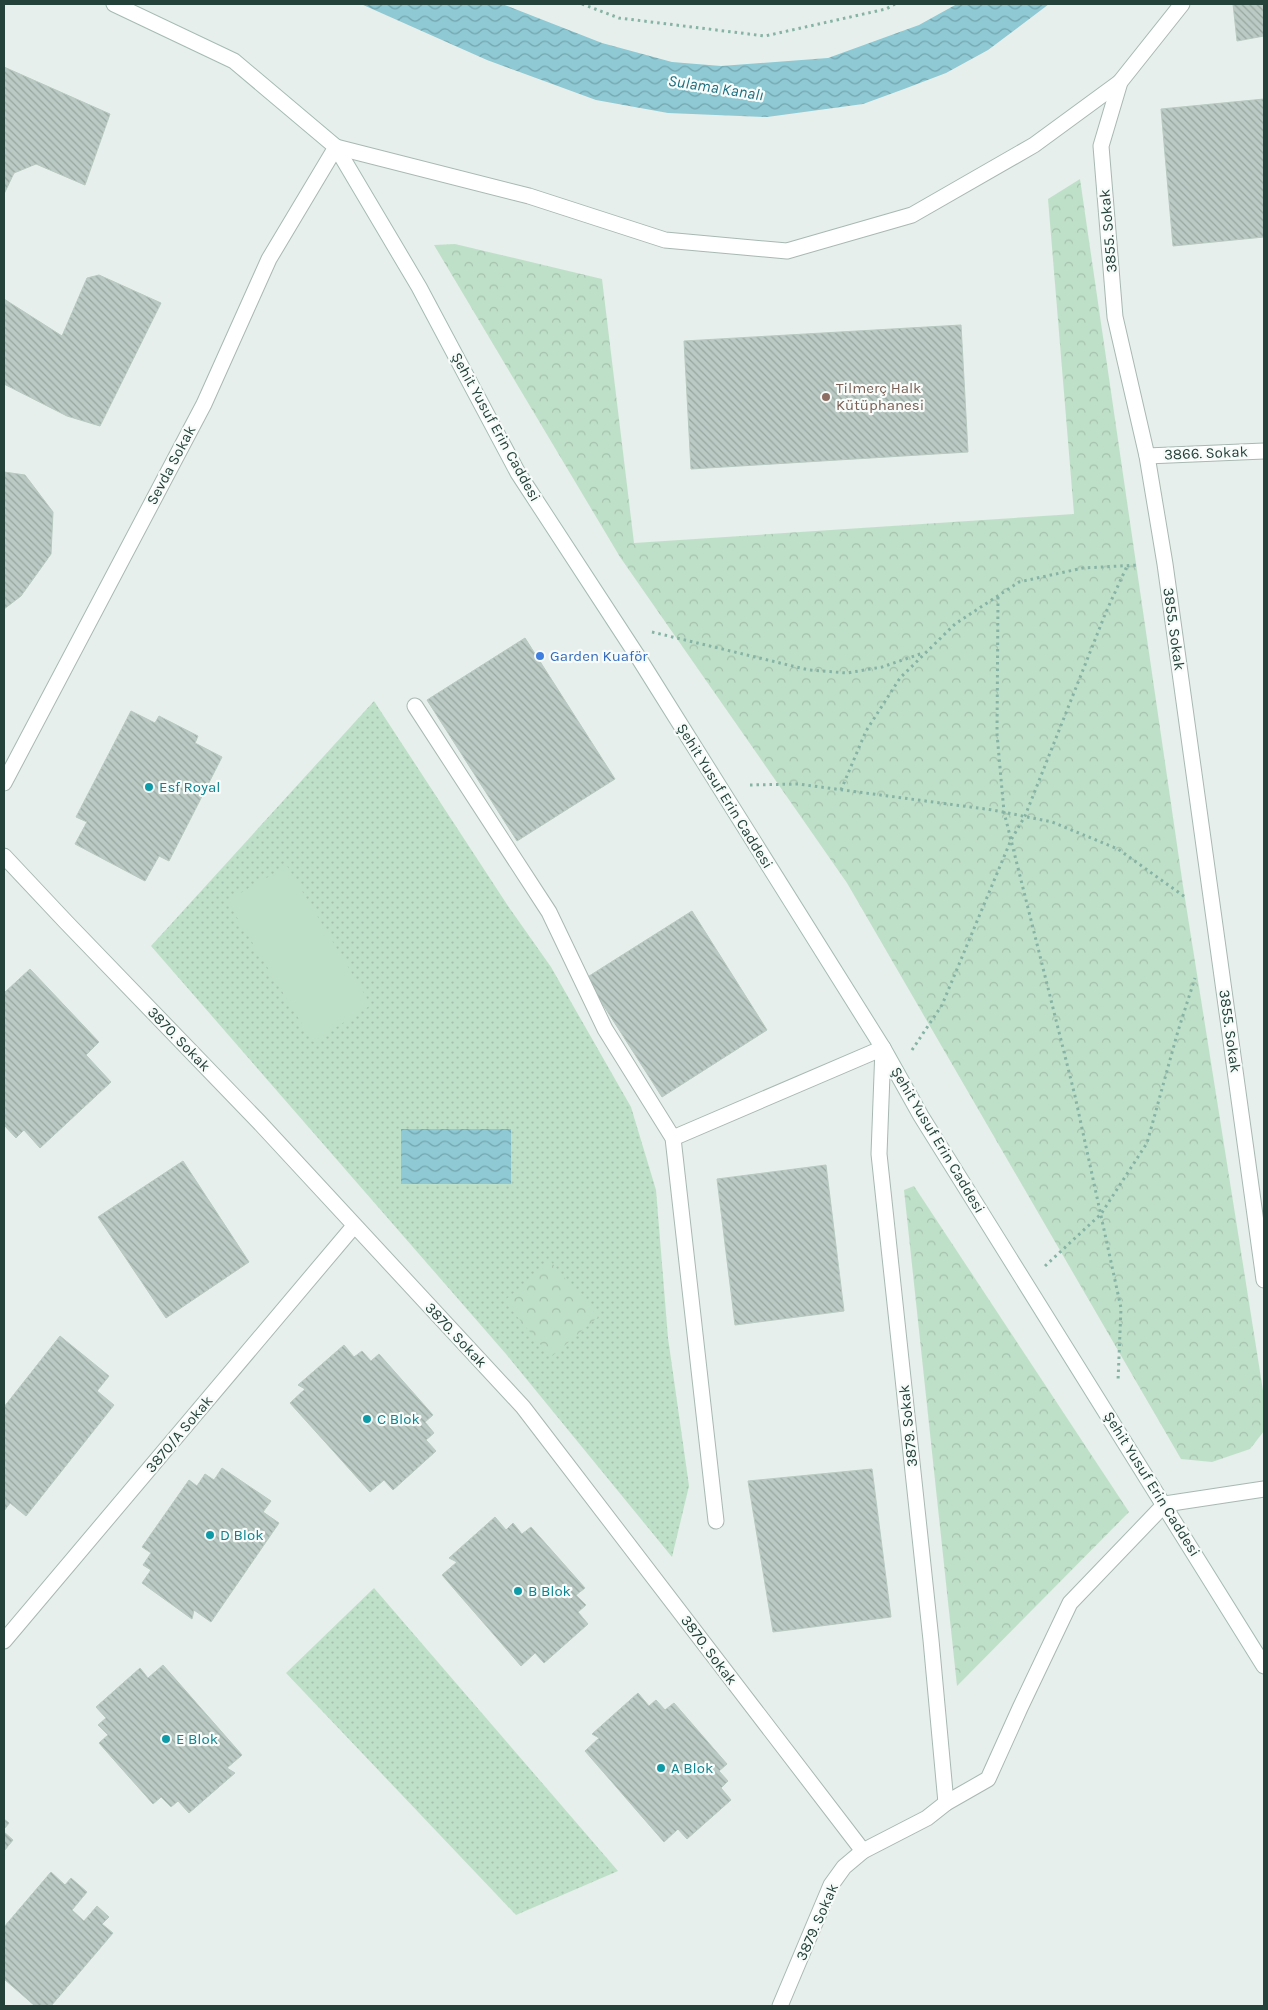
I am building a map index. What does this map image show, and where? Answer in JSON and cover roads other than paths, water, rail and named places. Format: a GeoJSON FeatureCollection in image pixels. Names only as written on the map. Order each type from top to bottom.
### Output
{"type":"FeatureCollection","features":[{"type":"Feature","properties":{"kind":"street","name":"Şehit Yusuf Erin Caddesi"},"geometry":{"type":"LineString","coordinates":[[114,4],[234,60],[336,147],[419,287],[518,473],[616,622],[719,785],[883,1048],[921,1116],[1165,1504],[1264,1666]]}},
{"type":"Feature","properties":{"kind":"street","name":"3855. Sokak"},"geometry":{"type":"LineString","coordinates":[[1182,4],[1120,82],[1101,146],[1115,317],[1147,456],[1165,564],[1264,1280]]}},
{"type":"Feature","properties":{"kind":"street"},"geometry":{"type":"LineString","coordinates":[[336,147],[529,196],[665,240],[787,251],[912,215],[1034,145],[1120,82]]}},
{"type":"Feature","properties":{"kind":"street","name":"Sevda Sokak"},"geometry":{"type":"LineString","coordinates":[[4,783],[204,404],[269,259],[336,147]]}},
{"type":"Feature","properties":{"kind":"street","name":"3866. Sokak"},"geometry":{"type":"LineString","coordinates":[[1147,456],[1264,451]]}},
{"type":"Feature","properties":{"kind":"street"},"geometry":{"type":"LineString","coordinates":[[415,706],[549,912],[605,1029],[673,1138],[716,1521]]}},
{"type":"Feature","properties":{"kind":"street","name":"3870. Sokak"},"geometry":{"type":"LineString","coordinates":[[4,856],[260,1122],[354,1226],[523,1406],[863,1851]]}},
{"type":"Feature","properties":{"kind":"street"},"geometry":{"type":"LineString","coordinates":[[673,1138],[883,1048]]}},
{"type":"Feature","properties":{"kind":"street","name":"3879. Sokak"},"geometry":{"type":"LineString","coordinates":[[883,1048],[879,1154],[931,1640],[946,1803]]}},
{"type":"Feature","properties":{"kind":"street","name":"3870/A Sokak"},"geometry":{"type":"LineString","coordinates":[[4,1641],[354,1226]]}},
{"type":"Feature","properties":{"kind":"street"},"geometry":{"type":"LineString","coordinates":[[1165,1504],[1264,1489]]}},
{"type":"Feature","properties":{"kind":"street","name":"3879. Sokak"},"geometry":{"type":"LineString","coordinates":[[780,2006],[831,1885],[844,1867],[863,1851],[927,1818],[946,1803],[988,1779],[1070,1603],[1165,1504]]}},
{"type":"Feature","properties":{"kind":"water","name":"Sulama Kanalı"},"geometry":{"type":"Polygon","coordinates":[[[361,4],[502,4],[602,43],[672,62],[721,66],[828,58],[919,25],[957,4],[1049,4],[988,50],[946,73],[863,104],[767,117],[668,113],[596,100],[487,60],[361,4]]]}},
{"type":"Feature","properties":{"kind":"water"},"geometry":{"type":"Polygon","coordinates":[[[401,1129],[511,1129],[511,1184],[401,1184],[401,1129]]]}},
{"type":"Feature","properties":{"kind":"place","name":"Tilmerç Halk Kütüphanesi"},"geometry":{"type":"Point","coordinates":[826,397]}},
{"type":"Feature","properties":{"kind":"place","name":"Garden Kuaför"},"geometry":{"type":"Point","coordinates":[540,656]}},
{"type":"Feature","properties":{"kind":"place","name":"Esf Royal"},"geometry":{"type":"Point","coordinates":[149,787]}},
{"type":"Feature","properties":{"kind":"place","name":"C Blok"},"geometry":{"type":"Point","coordinates":[367,1419]}},
{"type":"Feature","properties":{"kind":"place","name":"D Blok"},"geometry":{"type":"Point","coordinates":[210,1535]}},
{"type":"Feature","properties":{"kind":"place","name":"B Blok"},"geometry":{"type":"Point","coordinates":[518,1591]}},
{"type":"Feature","properties":{"kind":"place","name":"E Blok"},"geometry":{"type":"Point","coordinates":[166,1739]}},
{"type":"Feature","properties":{"kind":"place","name":"A Blok"},"geometry":{"type":"Point","coordinates":[661,1768]}}]}
